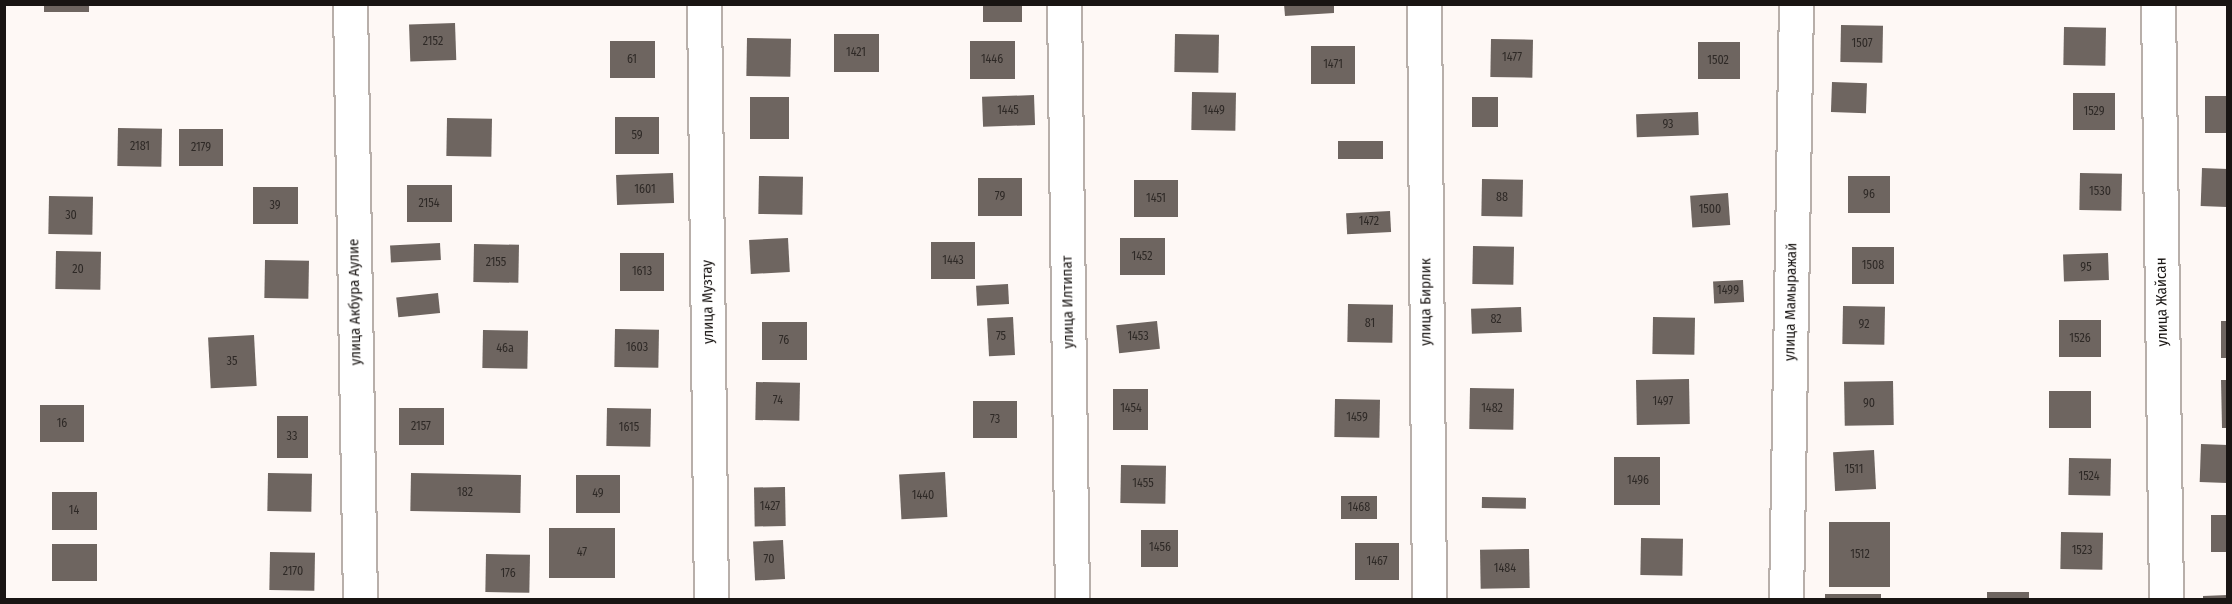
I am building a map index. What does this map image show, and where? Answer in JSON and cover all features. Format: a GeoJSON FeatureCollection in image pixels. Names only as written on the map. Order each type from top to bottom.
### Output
{"type":"FeatureCollection","features":[{"type":"Feature","properties":{"kind":"street","name":"улица Акбура Аулие"},"geometry":{"type":"LineString","coordinates":[[350,4],[360,600]]}},
{"type":"Feature","properties":{"kind":"street","name":"улица Музтау"},"geometry":{"type":"LineString","coordinates":[[704,4],[711,600]]}},
{"type":"Feature","properties":{"kind":"street","name":"улица Илтипат"},"geometry":{"type":"LineString","coordinates":[[1064,4],[1072,600]]}},
{"type":"Feature","properties":{"kind":"street","name":"улица Бирлик"},"geometry":{"type":"LineString","coordinates":[[1424,4],[1429,600]]}},
{"type":"Feature","properties":{"kind":"street","name":"улица Мамыражай"},"geometry":{"type":"LineString","coordinates":[[1786,600],[1796,4]]}},
{"type":"Feature","properties":{"kind":"street","name":"улица Жайсан"},"geometry":{"type":"LineString","coordinates":[[2158,4],[2166,600]]}},
{"type":"Feature","properties":{"kind":"building"},"geometry":{"type":"Polygon","coordinates":[[[44,4],[89,4],[89,12],[44,12],[44,4]]]}},
{"type":"Feature","properties":{"kind":"building"},"geometry":{"type":"Polygon","coordinates":[[[983,4],[1022,4],[1022,22],[983,22],[983,4]]]}},
{"type":"Feature","properties":{"kind":"building"},"geometry":{"type":"Polygon","coordinates":[[[1284,4],[1334,4],[1334,13],[1285,16],[1284,4]]]}},
{"type":"Feature","properties":{"kind":"building"},"geometry":{"type":"Polygon","coordinates":[[[455,23],[456,60],[410,62],[409,25],[455,23]]]}},
{"type":"Feature","properties":{"kind":"building"},"geometry":{"type":"Polygon","coordinates":[[[1841,25],[1883,26],[1882,63],[1840,62],[1841,25]]]}},
{"type":"Feature","properties":{"kind":"building"},"geometry":{"type":"Polygon","coordinates":[[[2064,27],[2106,28],[2105,66],[2063,65],[2064,27]]]}},
{"type":"Feature","properties":{"kind":"building"},"geometry":{"type":"Polygon","coordinates":[[[834,34],[879,34],[879,72],[834,72],[834,34]]]}},
{"type":"Feature","properties":{"kind":"building"},"geometry":{"type":"Polygon","coordinates":[[[1175,34],[1219,35],[1218,73],[1174,72],[1175,34]]]}},
{"type":"Feature","properties":{"kind":"building"},"geometry":{"type":"Polygon","coordinates":[[[747,38],[791,39],[790,77],[746,76],[747,38]]]}},
{"type":"Feature","properties":{"kind":"building"},"geometry":{"type":"Polygon","coordinates":[[[1491,39],[1533,40],[1532,78],[1490,77],[1491,39]]]}},
{"type":"Feature","properties":{"kind":"building"},"geometry":{"type":"Polygon","coordinates":[[[610,41],[655,41],[655,78],[610,78],[610,41]]]}},
{"type":"Feature","properties":{"kind":"building"},"geometry":{"type":"Polygon","coordinates":[[[970,41],[1015,41],[1015,79],[970,79],[970,41]]]}},
{"type":"Feature","properties":{"kind":"building"},"geometry":{"type":"Polygon","coordinates":[[[1698,42],[1740,42],[1740,79],[1698,79],[1698,42]]]}},
{"type":"Feature","properties":{"kind":"building"},"geometry":{"type":"Polygon","coordinates":[[[1311,46],[1355,46],[1355,84],[1311,84],[1311,46]]]}},
{"type":"Feature","properties":{"kind":"building"},"geometry":{"type":"Polygon","coordinates":[[[1832,82],[1867,83],[1866,113],[1831,112],[1832,82]]]}},
{"type":"Feature","properties":{"kind":"building"},"geometry":{"type":"Polygon","coordinates":[[[1192,92],[1236,93],[1235,131],[1191,130],[1192,92]]]}},
{"type":"Feature","properties":{"kind":"building"},"geometry":{"type":"Polygon","coordinates":[[[2073,93],[2115,93],[2115,130],[2073,130],[2073,93]]]}},
{"type":"Feature","properties":{"kind":"building"},"geometry":{"type":"Polygon","coordinates":[[[1034,95],[1035,125],[983,127],[982,97],[1034,95]]]}},
{"type":"Feature","properties":{"kind":"building"},"geometry":{"type":"Polygon","coordinates":[[[2205,96],[2228,96],[2228,133],[2205,133],[2205,96]]]}},
{"type":"Feature","properties":{"kind":"building"},"geometry":{"type":"Polygon","coordinates":[[[750,97],[789,97],[789,139],[750,139],[750,97]]]}},
{"type":"Feature","properties":{"kind":"building"},"geometry":{"type":"Polygon","coordinates":[[[1472,97],[1498,97],[1498,127],[1472,127],[1472,97]]]}},
{"type":"Feature","properties":{"kind":"building"},"geometry":{"type":"Polygon","coordinates":[[[1698,112],[1699,135],[1637,137],[1636,114],[1698,112]]]}},
{"type":"Feature","properties":{"kind":"building"},"geometry":{"type":"Polygon","coordinates":[[[615,117],[659,117],[659,154],[615,154],[615,117]]]}},
{"type":"Feature","properties":{"kind":"building"},"geometry":{"type":"Polygon","coordinates":[[[447,118],[492,119],[491,157],[446,156],[447,118]]]}},
{"type":"Feature","properties":{"kind":"building"},"geometry":{"type":"Polygon","coordinates":[[[118,128],[162,129],[161,167],[117,166],[118,128]]]}},
{"type":"Feature","properties":{"kind":"building"},"geometry":{"type":"Polygon","coordinates":[[[179,129],[223,129],[223,166],[179,166],[179,129]]]}},
{"type":"Feature","properties":{"kind":"building"},"geometry":{"type":"Polygon","coordinates":[[[1338,141],[1383,141],[1383,159],[1338,159],[1338,141]]]}},
{"type":"Feature","properties":{"kind":"building"},"geometry":{"type":"Polygon","coordinates":[[[2202,168],[2228,169],[2227,207],[2201,206],[2202,168]]]}},
{"type":"Feature","properties":{"kind":"building"},"geometry":{"type":"Polygon","coordinates":[[[673,173],[674,203],[617,205],[616,175],[673,173]]]}},
{"type":"Feature","properties":{"kind":"building"},"geometry":{"type":"Polygon","coordinates":[[[2080,173],[2122,174],[2121,211],[2079,210],[2080,173]]]}},
{"type":"Feature","properties":{"kind":"building"},"geometry":{"type":"Polygon","coordinates":[[[759,176],[803,177],[802,215],[758,214],[759,176]]]}},
{"type":"Feature","properties":{"kind":"building"},"geometry":{"type":"Polygon","coordinates":[[[1848,176],[1890,176],[1890,213],[1848,213],[1848,176]]]}},
{"type":"Feature","properties":{"kind":"building"},"geometry":{"type":"Polygon","coordinates":[[[978,178],[1022,178],[1022,216],[978,216],[978,178]]]}},
{"type":"Feature","properties":{"kind":"building"},"geometry":{"type":"Polygon","coordinates":[[[1482,179],[1523,180],[1522,217],[1481,216],[1482,179]]]}},
{"type":"Feature","properties":{"kind":"building"},"geometry":{"type":"Polygon","coordinates":[[[1134,180],[1178,180],[1178,217],[1134,217],[1134,180]]]}},
{"type":"Feature","properties":{"kind":"building"},"geometry":{"type":"Polygon","coordinates":[[[407,185],[452,185],[452,222],[407,222],[407,185]]]}},
{"type":"Feature","properties":{"kind":"building"},"geometry":{"type":"Polygon","coordinates":[[[253,187],[298,187],[298,224],[253,224],[253,187]]]}},
{"type":"Feature","properties":{"kind":"building"},"geometry":{"type":"Polygon","coordinates":[[[1728,193],[1730,225],[1692,228],[1690,196],[1728,193]]]}},
{"type":"Feature","properties":{"kind":"building"},"geometry":{"type":"Polygon","coordinates":[[[49,196],[93,197],[92,235],[48,234],[49,196]]]}},
{"type":"Feature","properties":{"kind":"building"},"geometry":{"type":"Polygon","coordinates":[[[1390,211],[1391,232],[1347,234],[1346,213],[1390,211]]]}},
{"type":"Feature","properties":{"kind":"building"},"geometry":{"type":"Polygon","coordinates":[[[788,238],[790,272],[751,274],[749,240],[788,238]]]}},
{"type":"Feature","properties":{"kind":"building"},"geometry":{"type":"Polygon","coordinates":[[[1120,238],[1165,238],[1165,275],[1120,275],[1120,238]]]}},
{"type":"Feature","properties":{"kind":"building"},"geometry":{"type":"Polygon","coordinates":[[[931,242],[975,242],[975,279],[931,279],[931,242]]]}},
{"type":"Feature","properties":{"kind":"building"},"geometry":{"type":"Polygon","coordinates":[[[440,243],[441,260],[391,263],[390,246],[440,243]]]}},
{"type":"Feature","properties":{"kind":"building"},"geometry":{"type":"Polygon","coordinates":[[[474,244],[519,245],[518,283],[473,282],[474,244]]]}},
{"type":"Feature","properties":{"kind":"building"},"geometry":{"type":"Polygon","coordinates":[[[1473,246],[1514,247],[1513,285],[1472,284],[1473,246]]]}},
{"type":"Feature","properties":{"kind":"building"},"geometry":{"type":"Polygon","coordinates":[[[1852,247],[1894,247],[1894,284],[1852,284],[1852,247]]]}},
{"type":"Feature","properties":{"kind":"building"},"geometry":{"type":"Polygon","coordinates":[[[56,251],[101,252],[100,290],[55,289],[56,251]]]}},
{"type":"Feature","properties":{"kind":"building"},"geometry":{"type":"Polygon","coordinates":[[[620,253],[664,253],[664,291],[620,291],[620,253]]]}},
{"type":"Feature","properties":{"kind":"building"},"geometry":{"type":"Polygon","coordinates":[[[2108,253],[2109,280],[2064,282],[2063,255],[2108,253]]]}},
{"type":"Feature","properties":{"kind":"building"},"geometry":{"type":"Polygon","coordinates":[[[265,260],[309,261],[308,299],[264,298],[265,260]]]}},
{"type":"Feature","properties":{"kind":"building"},"geometry":{"type":"Polygon","coordinates":[[[1743,280],[1744,302],[1714,304],[1713,282],[1743,280]]]}},
{"type":"Feature","properties":{"kind":"building"},"geometry":{"type":"Polygon","coordinates":[[[1008,284],[1009,304],[977,306],[976,286],[1008,284]]]}},
{"type":"Feature","properties":{"kind":"building"},"geometry":{"type":"Polygon","coordinates":[[[438,293],[440,313],[398,317],[396,297],[438,293]]]}},
{"type":"Feature","properties":{"kind":"building"},"geometry":{"type":"Polygon","coordinates":[[[1348,304],[1393,305],[1392,343],[1347,342],[1348,304]]]}},
{"type":"Feature","properties":{"kind":"building"},"geometry":{"type":"Polygon","coordinates":[[[1843,306],[1885,307],[1884,345],[1842,344],[1843,306]]]}},
{"type":"Feature","properties":{"kind":"building"},"geometry":{"type":"Polygon","coordinates":[[[1521,307],[1522,332],[1472,334],[1471,309],[1521,307]]]}},
{"type":"Feature","properties":{"kind":"building"},"geometry":{"type":"Polygon","coordinates":[[[1013,317],[1015,355],[989,356],[987,318],[1013,317]]]}},
{"type":"Feature","properties":{"kind":"building"},"geometry":{"type":"Polygon","coordinates":[[[1653,317],[1695,318],[1694,355],[1652,354],[1653,317]]]}},
{"type":"Feature","properties":{"kind":"building"},"geometry":{"type":"Polygon","coordinates":[[[2059,320],[2101,320],[2101,357],[2059,357],[2059,320]]]}},
{"type":"Feature","properties":{"kind":"building"},"geometry":{"type":"Polygon","coordinates":[[[1157,321],[1160,349],[1119,353],[1116,325],[1157,321]]]}},
{"type":"Feature","properties":{"kind":"building"},"geometry":{"type":"Polygon","coordinates":[[[2221,321],[2228,321],[2228,358],[2221,358],[2221,321]]]}},
{"type":"Feature","properties":{"kind":"building"},"geometry":{"type":"Polygon","coordinates":[[[762,322],[807,322],[807,360],[762,360],[762,322]]]}},
{"type":"Feature","properties":{"kind":"building"},"geometry":{"type":"Polygon","coordinates":[[[615,329],[659,330],[658,368],[614,367],[615,329]]]}},
{"type":"Feature","properties":{"kind":"building"},"geometry":{"type":"Polygon","coordinates":[[[483,330],[528,331],[527,369],[482,368],[483,330]]]}},
{"type":"Feature","properties":{"kind":"building"},"geometry":{"type":"Polygon","coordinates":[[[254,335],[257,386],[211,388],[208,337],[254,335]]]}},
{"type":"Feature","properties":{"kind":"building"},"geometry":{"type":"Polygon","coordinates":[[[1689,379],[1690,424],[1637,425],[1636,380],[1689,379]]]}},
{"type":"Feature","properties":{"kind":"building"},"geometry":{"type":"Polygon","coordinates":[[[2221,380],[2228,380],[2228,428],[2222,428],[2221,380]]]}},
{"type":"Feature","properties":{"kind":"building"},"geometry":{"type":"Polygon","coordinates":[[[1893,381],[1894,425],[1845,426],[1844,382],[1893,381]]]}},
{"type":"Feature","properties":{"kind":"building"},"geometry":{"type":"Polygon","coordinates":[[[756,382],[800,383],[799,421],[755,420],[756,382]]]}},
{"type":"Feature","properties":{"kind":"building"},"geometry":{"type":"Polygon","coordinates":[[[1470,388],[1514,389],[1513,430],[1469,429],[1470,388]]]}},
{"type":"Feature","properties":{"kind":"building"},"geometry":{"type":"Polygon","coordinates":[[[1113,389],[1148,389],[1148,430],[1113,430],[1113,389]]]}},
{"type":"Feature","properties":{"kind":"building"},"geometry":{"type":"Polygon","coordinates":[[[2049,391],[2091,391],[2091,428],[2049,428],[2049,391]]]}},
{"type":"Feature","properties":{"kind":"building"},"geometry":{"type":"Polygon","coordinates":[[[1335,399],[1380,400],[1379,438],[1334,437],[1335,399]]]}},
{"type":"Feature","properties":{"kind":"building"},"geometry":{"type":"Polygon","coordinates":[[[973,401],[1017,401],[1017,438],[973,438],[973,401]]]}},
{"type":"Feature","properties":{"kind":"building"},"geometry":{"type":"Polygon","coordinates":[[[40,405],[84,405],[84,442],[40,442],[40,405]]]}},
{"type":"Feature","properties":{"kind":"building"},"geometry":{"type":"Polygon","coordinates":[[[399,408],[444,408],[444,445],[399,445],[399,408]]]}},
{"type":"Feature","properties":{"kind":"building"},"geometry":{"type":"Polygon","coordinates":[[[607,408],[651,409],[650,447],[606,446],[607,408]]]}},
{"type":"Feature","properties":{"kind":"building"},"geometry":{"type":"Polygon","coordinates":[[[277,416],[308,416],[308,458],[277,458],[277,416]]]}},
{"type":"Feature","properties":{"kind":"building"},"geometry":{"type":"Polygon","coordinates":[[[2201,444],[2228,445],[2227,483],[2200,482],[2201,444]]]}},
{"type":"Feature","properties":{"kind":"building"},"geometry":{"type":"Polygon","coordinates":[[[1874,450],[1876,489],[1835,491],[1833,452],[1874,450]]]}},
{"type":"Feature","properties":{"kind":"building"},"geometry":{"type":"Polygon","coordinates":[[[1614,457],[1660,457],[1660,505],[1614,505],[1614,457]]]}},
{"type":"Feature","properties":{"kind":"building"},"geometry":{"type":"Polygon","coordinates":[[[2069,458],[2111,459],[2110,496],[2068,495],[2069,458]]]}},
{"type":"Feature","properties":{"kind":"building"},"geometry":{"type":"Polygon","coordinates":[[[1121,465],[1166,466],[1165,504],[1120,503],[1121,465]]]}},
{"type":"Feature","properties":{"kind":"building"},"geometry":{"type":"Polygon","coordinates":[[[945,472],[947,517],[901,519],[899,474],[945,472]]]}},
{"type":"Feature","properties":{"kind":"building"},"geometry":{"type":"Polygon","coordinates":[[[268,473],[312,474],[311,512],[267,511],[268,473]]]}},
{"type":"Feature","properties":{"kind":"building"},"geometry":{"type":"Polygon","coordinates":[[[411,473],[521,475],[520,513],[410,511],[411,473]]]}},
{"type":"Feature","properties":{"kind":"building"},"geometry":{"type":"Polygon","coordinates":[[[576,475],[620,475],[620,513],[576,513],[576,475]]]}},
{"type":"Feature","properties":{"kind":"building"},"geometry":{"type":"Polygon","coordinates":[[[785,487],[786,526],[755,527],[754,488],[785,487]]]}},
{"type":"Feature","properties":{"kind":"building"},"geometry":{"type":"Polygon","coordinates":[[[52,492],[97,492],[97,530],[52,530],[52,492]]]}},
{"type":"Feature","properties":{"kind":"building"},"geometry":{"type":"Polygon","coordinates":[[[1341,496],[1377,496],[1377,519],[1341,519],[1341,496]]]}},
{"type":"Feature","properties":{"kind":"building"},"geometry":{"type":"Polygon","coordinates":[[[1482,497],[1526,498],[1526,509],[1482,508],[1482,497]]]}},
{"type":"Feature","properties":{"kind":"building"},"geometry":{"type":"Polygon","coordinates":[[[2211,515],[2228,515],[2228,552],[2211,552],[2211,515]]]}},
{"type":"Feature","properties":{"kind":"building"},"geometry":{"type":"Polygon","coordinates":[[[1829,522],[1890,522],[1890,587],[1829,587],[1829,522]]]}},
{"type":"Feature","properties":{"kind":"building"},"geometry":{"type":"Polygon","coordinates":[[[549,528],[615,528],[615,578],[549,578],[549,528]]]}},
{"type":"Feature","properties":{"kind":"building"},"geometry":{"type":"Polygon","coordinates":[[[1141,530],[1178,530],[1178,567],[1141,567],[1141,530]]]}},
{"type":"Feature","properties":{"kind":"building"},"geometry":{"type":"Polygon","coordinates":[[[2061,532],[2103,533],[2102,570],[2060,569],[2061,532]]]}},
{"type":"Feature","properties":{"kind":"building"},"geometry":{"type":"Polygon","coordinates":[[[1641,538],[1683,539],[1682,576],[1640,575],[1641,538]]]}},
{"type":"Feature","properties":{"kind":"building"},"geometry":{"type":"Polygon","coordinates":[[[783,540],[785,579],[755,581],[753,542],[783,540]]]}},
{"type":"Feature","properties":{"kind":"building"},"geometry":{"type":"Polygon","coordinates":[[[1355,543],[1399,543],[1399,580],[1355,580],[1355,543]]]}},
{"type":"Feature","properties":{"kind":"building"},"geometry":{"type":"Polygon","coordinates":[[[52,544],[97,544],[97,581],[52,581],[52,544]]]}},
{"type":"Feature","properties":{"kind":"building"},"geometry":{"type":"Polygon","coordinates":[[[1529,549],[1530,588],[1481,589],[1480,550],[1529,549]]]}},
{"type":"Feature","properties":{"kind":"building"},"geometry":{"type":"Polygon","coordinates":[[[270,552],[315,553],[314,591],[269,590],[270,552]]]}},
{"type":"Feature","properties":{"kind":"building"},"geometry":{"type":"Polygon","coordinates":[[[486,554],[530,555],[529,593],[485,592],[486,554]]]}},
{"type":"Feature","properties":{"kind":"building"},"geometry":{"type":"Polygon","coordinates":[[[1987,592],[2029,592],[2029,600],[1987,600],[1987,592]]]}},
{"type":"Feature","properties":{"kind":"building"},"geometry":{"type":"Polygon","coordinates":[[[1825,594],[1881,594],[1881,600],[1825,600],[1825,594]]]}},
{"type":"Feature","properties":{"kind":"building"},"geometry":{"type":"Polygon","coordinates":[[[2228,595],[2228,600],[2203,600],[2203,596],[2228,595]]]}}]}
